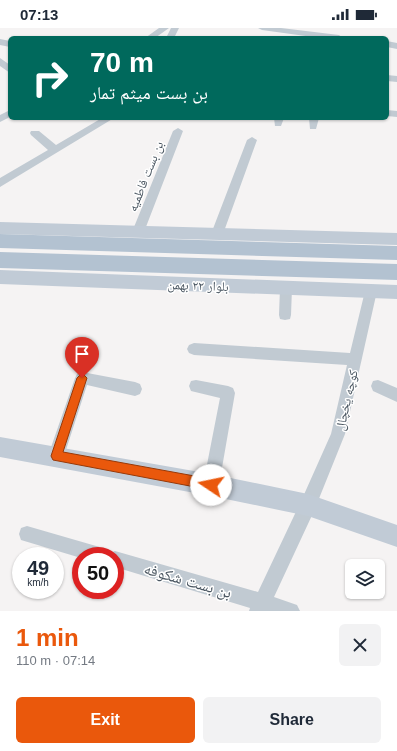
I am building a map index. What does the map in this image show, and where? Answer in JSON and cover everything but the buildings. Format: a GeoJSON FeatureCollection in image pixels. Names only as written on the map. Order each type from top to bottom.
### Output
{"type":"FeatureCollection","features":[{"type":"Feature","properties":{"kind":"main road"},"geometry":{"type":"LineString","coordinates":[[0,228],[397,239]]}},
{"type":"Feature","properties":{"kind":"main road"},"geometry":{"type":"LineString","coordinates":[[0,241],[397,253]]}},
{"type":"Feature","properties":{"kind":"main road","name":"بلوار ۲۲ بهمن"},"geometry":{"type":"LineString","coordinates":[[0,260],[397,272]]}},
{"type":"Feature","properties":{"kind":"main road","name":"بلوار ۲۲ بهمن"},"geometry":{"type":"LineString","coordinates":[[0,277],[397,292]]}},
{"type":"Feature","properties":{"kind":"main road"},"geometry":{"type":"LineString","coordinates":[[0,447],[211,485],[308,505],[397,536]]}},
{"type":"Feature","properties":{"kind":"street"},"geometry":{"type":"LineString","coordinates":[[158,28],[164,28]]}},
{"type":"Feature","properties":{"kind":"street"},"geometry":{"type":"LineString","coordinates":[[152,36],[164,28]]}},
{"type":"Feature","properties":{"kind":"street"},"geometry":{"type":"LineString","coordinates":[[262,28],[309,31],[330,36]]}},
{"type":"Feature","properties":{"kind":"street"},"geometry":{"type":"LineString","coordinates":[[0,61],[7,69]]}},
{"type":"Feature","properties":{"kind":"street"},"geometry":{"type":"LineString","coordinates":[[0,183],[107,120]]}},
{"type":"Feature","properties":{"kind":"street","name":"بن بست فاطمیه"},"geometry":{"type":"LineString","coordinates":[[138,232],[178,131]]}},
{"type":"Feature","properties":{"kind":"street"},"geometry":{"type":"LineString","coordinates":[[35,133],[55,150]]}},
{"type":"Feature","properties":{"kind":"street"},"geometry":{"type":"LineString","coordinates":[[217,234],[252,140]]}},
{"type":"Feature","properties":{"kind":"street"},"geometry":{"type":"LineString","coordinates":[[286,288],[286,315]]}},
{"type":"Feature","properties":{"kind":"street","name":"کوچه یخچال"},"geometry":{"type":"LineString","coordinates":[[260,606],[308,505],[338,434],[371,291]]}},
{"type":"Feature","properties":{"kind":"street"},"geometry":{"type":"LineString","coordinates":[[194,349],[355,359]]}},
{"type":"Feature","properties":{"kind":"street"},"geometry":{"type":"LineString","coordinates":[[56,456],[82,378],[135,389]]}},
{"type":"Feature","properties":{"kind":"street"},"geometry":{"type":"LineString","coordinates":[[196,386],[228,393],[211,485]]}},
{"type":"Feature","properties":{"kind":"street"},"geometry":{"type":"LineString","coordinates":[[378,386],[397,395]]}},
{"type":"Feature","properties":{"kind":"street"},"geometry":{"type":"LineString","coordinates":[[27,534],[72,547]]}},
{"type":"Feature","properties":{"kind":"street","name":"بن بست شکوفه"},"geometry":{"type":"LineString","coordinates":[[124,562],[260,606],[291,611]]}},
{"type":"Feature","properties":{"kind":"route"},"geometry":{"type":"LineString","coordinates":[[82,378],[56,456],[211,485]]}}]}
